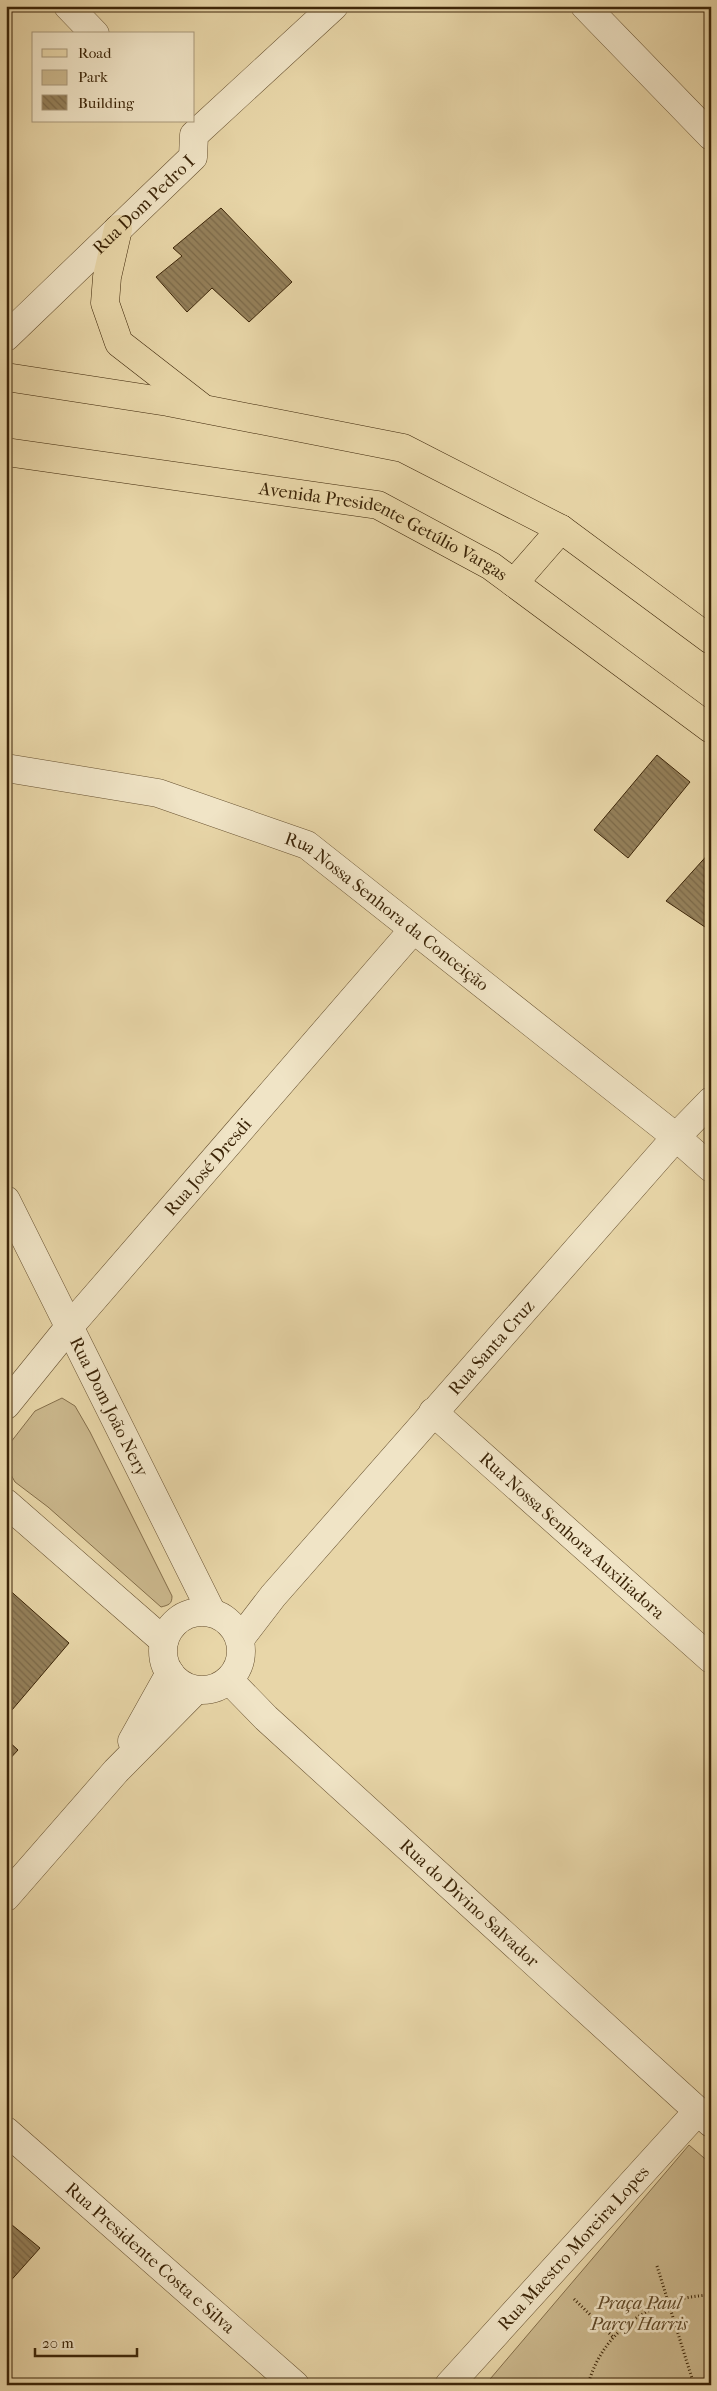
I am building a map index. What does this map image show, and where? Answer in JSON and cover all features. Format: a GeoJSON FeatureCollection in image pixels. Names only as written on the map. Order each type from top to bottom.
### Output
{"type":"FeatureCollection","features":[{"type":"Feature","properties":{"kind":"main road"},"geometry":{"type":"LineString","coordinates":[[118,229],[107,277],[105,303],[119,343],[205,410]]}},
{"type":"Feature","properties":{"kind":"main road"},"geometry":{"type":"LineString","coordinates":[[6,377],[205,410],[403,448],[561,529],[711,640]]}},
{"type":"Feature","properties":{"kind":"main road","name":"Avenida Presidente Getúlio Vargas"},"geometry":{"type":"LineString","coordinates":[[6,452],[378,505],[491,566],[711,729]]}},
{"type":"Feature","properties":{"kind":"main road"},"geometry":{"type":"LineString","coordinates":[[514,583],[561,529]]}},
{"type":"Feature","properties":{"kind":"street"},"geometry":{"type":"LineString","coordinates":[[68,6],[93,32]]}},
{"type":"Feature","properties":{"kind":"street","name":"Rua Dom Pedro I"},"geometry":{"type":"LineString","coordinates":[[6,337],[193,157],[188,128],[334,6]]}},
{"type":"Feature","properties":{"kind":"street"},"geometry":{"type":"LineString","coordinates":[[585,6],[711,136]]}},
{"type":"Feature","properties":{"kind":"street","name":"Rua Nossa Senhora da Conceição"},"geometry":{"type":"LineString","coordinates":[[6,768],[158,793],[307,845],[676,1137],[711,1168]]}},
{"type":"Feature","properties":{"kind":"street","name":"Rua José Dresdi"},"geometry":{"type":"LineString","coordinates":[[6,1405],[70,1326],[413,930]]}},
{"type":"Feature","properties":{"kind":"street","name":"Rua Santa Cruz"},"geometry":{"type":"LineString","coordinates":[[240,1639],[273,1596],[433,1412],[676,1137],[711,1101]]}},
{"type":"Feature","properties":{"kind":"street","name":"Rua Dom João Nery"},"geometry":{"type":"LineString","coordinates":[[6,1200],[218,1615]]}},
{"type":"Feature","properties":{"kind":"street","name":"Rua Nossa Senhora Auxiliadora"},"geometry":{"type":"LineString","coordinates":[[433,1412],[711,1659]]}},
{"type":"Feature","properties":{"kind":"street"},"geometry":{"type":"LineString","coordinates":[[6,1504],[164,1641]]}},
{"type":"Feature","properties":{"kind":"street","name":"Rua Santa Cruz"},"geometry":{"type":"LineString","coordinates":[[218,1615],[273,1596]]}},
{"type":"Feature","properties":{"kind":"street"},"geometry":{"type":"LineString","coordinates":[[200,1612],[218,1615],[233,1627],[240,1639],[241,1656],[239,1665],[229,1680],[220,1686],[208,1690],[196,1690],[181,1684],[170,1673],[165,1663],[164,1641],[169,1630],[177,1620],[200,1612]]}},
{"type":"Feature","properties":{"kind":"street"},"geometry":{"type":"LineString","coordinates":[[116,1771],[170,1673]]}},
{"type":"Feature","properties":{"kind":"street","name":"Rua do Divino Salvador"},"geometry":{"type":"LineString","coordinates":[[229,1680],[266,1718],[704,2118]]}},
{"type":"Feature","properties":{"kind":"street"},"geometry":{"type":"LineString","coordinates":[[6,1897],[116,1771],[196,1690]]}},
{"type":"Feature","properties":{"kind":"street","name":"Rua Maestro Moreira Lopes"},"geometry":{"type":"LineString","coordinates":[[449,2385],[704,2118]]}},
{"type":"Feature","properties":{"kind":"street","name":"Rua Presidente Costa e Silva"},"geometry":{"type":"LineString","coordinates":[[6,2131],[295,2385]]}},
{"type":"Feature","properties":{"kind":"path"},"geometry":{"type":"LineString","coordinates":[[657,2266],[694,2385]]}},
{"type":"Feature","properties":{"kind":"path"},"geometry":{"type":"LineString","coordinates":[[588,2385],[600,2356],[613,2338],[630,2322],[649,2309],[668,2301],[692,2295],[711,2295]]}},
{"type":"Feature","properties":{"kind":"path"},"geometry":{"type":"LineString","coordinates":[[574,2299],[613,2338]]}},
{"type":"Feature","properties":{"kind":"path"},"geometry":{"type":"LineString","coordinates":[[516,2383],[524,2385]]}},
{"type":"Feature","properties":{"kind":"green space"},"geometry":{"type":"Polygon","coordinates":[[[62,1398],[75,1406],[90,1432],[172,1596],[171,1602],[168,1605],[161,1607],[48,1507],[15,1482],[6,1466],[7,1447],[35,1411],[62,1398]]]}},
{"type":"Feature","properties":{"kind":"green space","name":"Praça Paul Parcy Harris"},"geometry":{"type":"Polygon","coordinates":[[[689,2145],[711,2164],[711,2385],[485,2385],[689,2145]]]}},
{"type":"Feature","properties":{"kind":"building"},"geometry":{"type":"Polygon","coordinates":[[[221,208],[292,282],[249,322],[212,288],[187,312],[156,277],[182,256],[173,248],[221,208]]]}},
{"type":"Feature","properties":{"kind":"building"},"geometry":{"type":"Polygon","coordinates":[[[657,755],[690,782],[628,858],[594,830],[657,755]]]}},
{"type":"Feature","properties":{"kind":"building"},"geometry":{"type":"Polygon","coordinates":[[[711,851],[711,931],[666,901],[711,851]]]}},
{"type":"Feature","properties":{"kind":"building"},"geometry":{"type":"Polygon","coordinates":[[[6,1587],[69,1643],[6,1717],[6,1587]]]}},
{"type":"Feature","properties":{"kind":"building"},"geometry":{"type":"Polygon","coordinates":[[[6,1739],[18,1750],[6,1763],[6,1739]]]}},
{"type":"Feature","properties":{"kind":"building"},"geometry":{"type":"Polygon","coordinates":[[[6,2220],[40,2248],[6,2286],[6,2220]]]}}]}
